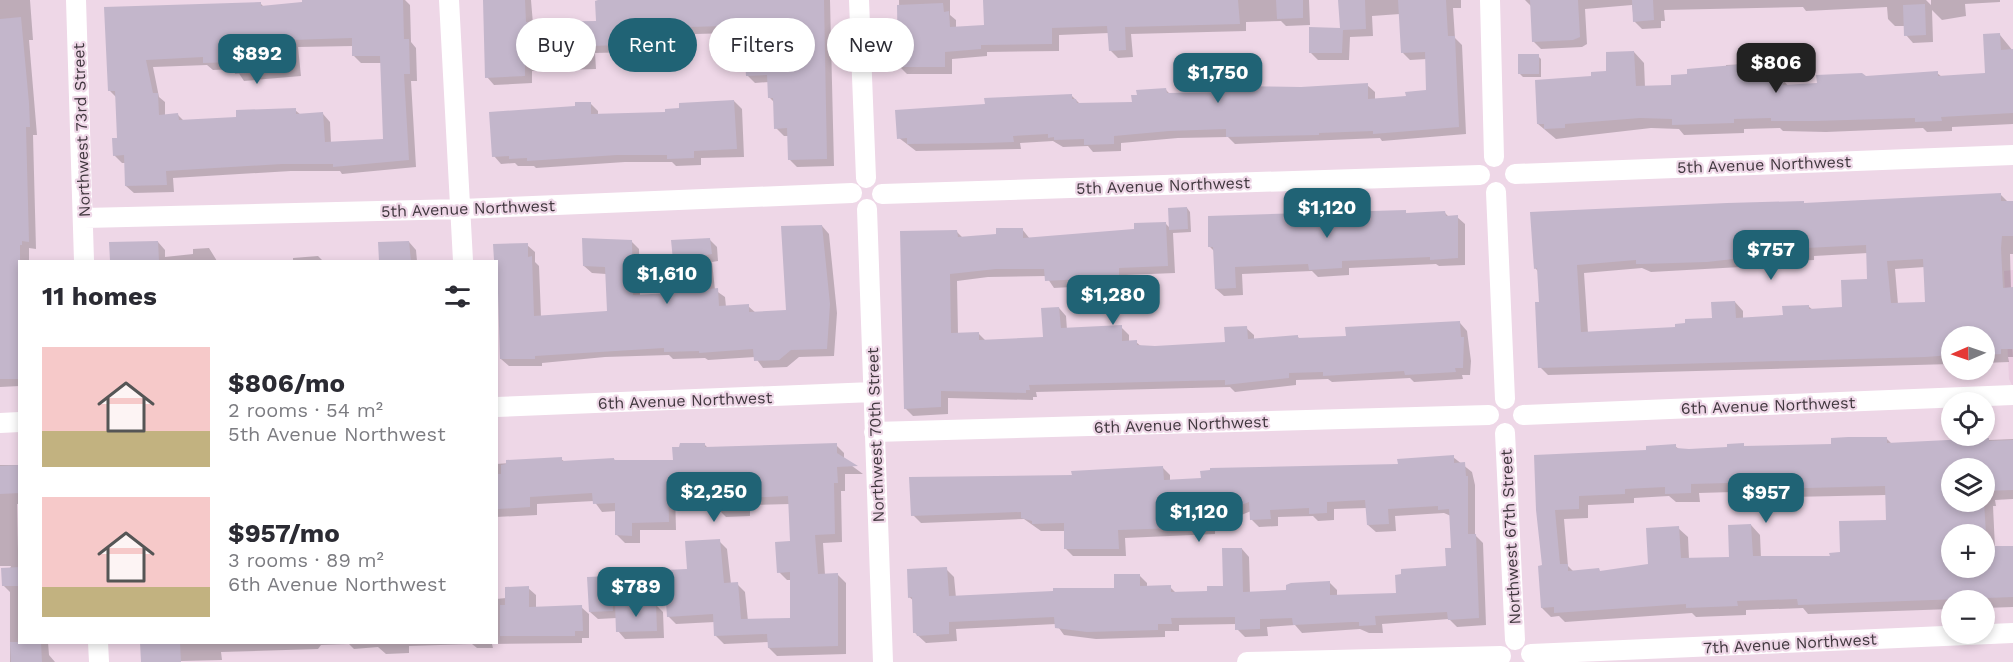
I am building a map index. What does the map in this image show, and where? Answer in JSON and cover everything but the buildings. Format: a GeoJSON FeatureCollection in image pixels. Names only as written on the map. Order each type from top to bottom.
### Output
{"type":"FeatureCollection","features":[{"type":"Feature","properties":{"kind":"street","name":"Northwest 73rd Street"},"geometry":{"type":"LineString","coordinates":[[76,0],[84,260]]}},
{"type":"Feature","properties":{"kind":"street"},"geometry":{"type":"LineString","coordinates":[[449,0],[463,260]]}},
{"type":"Feature","properties":{"kind":"street"},"geometry":{"type":"LineString","coordinates":[[859,0],[866,178]]}},
{"type":"Feature","properties":{"kind":"street"},"geometry":{"type":"LineString","coordinates":[[1490,0],[1494,157]]}},
{"type":"Feature","properties":{"kind":"street","name":"5th Avenue Northwest"},"geometry":{"type":"LineString","coordinates":[[1515,174],[2013,155]]}},
{"type":"Feature","properties":{"kind":"street"},"geometry":{"type":"LineString","coordinates":[[1494,157],[1509,161],[1515,174],[1509,188],[1496,192],[1486,188],[1480,175],[1485,161],[1494,157]]}},
{"type":"Feature","properties":{"kind":"street","name":"5th Avenue Northwest"},"geometry":{"type":"LineString","coordinates":[[882,194],[1480,175]]}},
{"type":"Feature","properties":{"kind":"street"},"geometry":{"type":"LineString","coordinates":[[866,178],[878,183],[882,194],[878,205],[867,209],[856,205],[852,194],[858,182],[866,178]]}},
{"type":"Feature","properties":{"kind":"street"},"geometry":{"type":"LineString","coordinates":[[1496,192],[1505,399]]}},
{"type":"Feature","properties":{"kind":"street","name":"5th Avenue Northwest"},"geometry":{"type":"LineString","coordinates":[[84,218],[852,194]]}},
{"type":"Feature","properties":{"kind":"street","name":"Northwest 70th Street"},"geometry":{"type":"LineString","coordinates":[[867,209],[883,662]]}},
{"type":"Feature","properties":{"kind":"street","name":"6th Avenue Northwest"},"geometry":{"type":"LineString","coordinates":[[498,407],[873,392]]}},
{"type":"Feature","properties":{"kind":"street","name":"6th Avenue Northwest"},"geometry":{"type":"LineString","coordinates":[[1523,415],[2013,395]]}},
{"type":"Feature","properties":{"kind":"street"},"geometry":{"type":"LineString","coordinates":[[1505,399],[1518,403],[1523,415],[1517,430],[1506,433],[1492,426],[1489,415],[1492,405],[1505,399]]}},
{"type":"Feature","properties":{"kind":"street","name":"6th Avenue Northwest"},"geometry":{"type":"LineString","coordinates":[[874,432],[1489,415]]}},
{"type":"Feature","properties":{"kind":"street"},"geometry":{"type":"LineString","coordinates":[[0,423],[18,422]]}},
{"type":"Feature","properties":{"kind":"street","name":"Northwest 67th Street"},"geometry":{"type":"LineString","coordinates":[[1506,433],[1515,640]]}},
{"type":"Feature","properties":{"kind":"street","name":"7th Avenue Northwest"},"geometry":{"type":"LineString","coordinates":[[1529,658],[2013,633]]}},
{"type":"Feature","properties":{"kind":"street"},"geometry":{"type":"LineString","coordinates":[[1247,662],[1502,659],[1504,646],[1515,640],[1526,644],[1529,658]]}},
{"type":"Feature","properties":{"kind":"street"},"geometry":{"type":"LineString","coordinates":[[98,644],[99,662]]}},
{"type":"Feature","properties":{"kind":"shaded area"},"geometry":{"type":"Polygon","coordinates":[[[2013,270],[2013,387],[2009,379],[2004,271],[2013,270]]]}}]}
